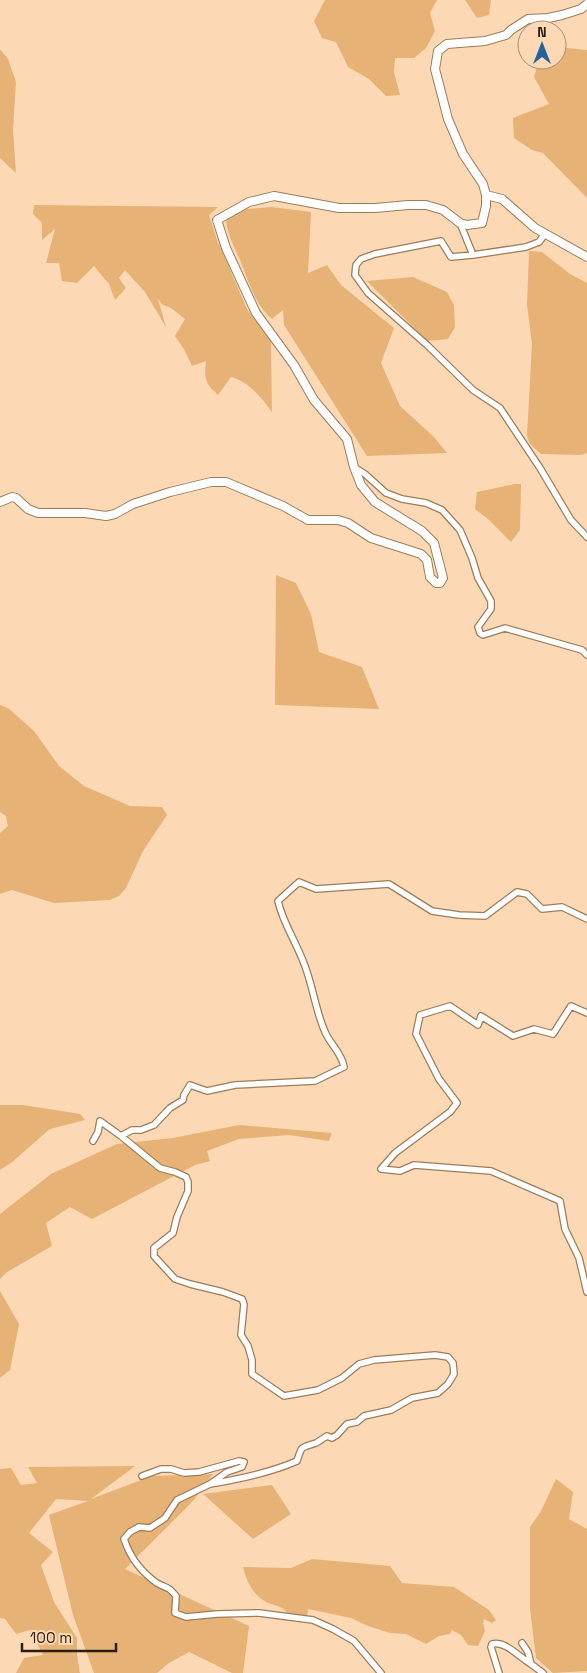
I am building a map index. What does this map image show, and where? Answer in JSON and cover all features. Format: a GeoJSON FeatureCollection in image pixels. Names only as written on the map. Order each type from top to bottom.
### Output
{"type":"FeatureCollection","features":[{"type":"Feature","properties":{"kind":"main road"},"geometry":{"type":"LineString","coordinates":[[0,502],[12,497],[19,500],[32,512],[85,513],[106,516],[115,514],[133,504],[170,492],[211,482],[226,482],[283,506],[308,520],[343,521],[371,538],[420,554],[427,560],[430,577],[440,584],[443,578],[434,543],[422,531],[371,498],[361,485],[347,439],[314,400],[294,365],[256,313],[226,248],[217,220],[249,202],[274,196],[339,208],[426,205],[443,210],[460,223],[467,225],[482,223],[486,206],[484,184],[463,154],[448,119],[436,69],[438,51],[447,44],[485,40],[506,35],[528,19],[562,15],[587,4]]}},
{"type":"Feature","properties":{"kind":"main road"},"geometry":{"type":"LineString","coordinates":[[486,196],[502,199],[545,234],[587,258]]}},
{"type":"Feature","properties":{"kind":"street"},"geometry":{"type":"LineString","coordinates":[[460,223],[473,255]]}},
{"type":"Feature","properties":{"kind":"street"},"geometry":{"type":"LineString","coordinates":[[545,234],[539,242],[526,247],[473,255],[451,257],[441,241],[375,254],[361,259],[356,265],[355,275],[368,293],[427,345],[473,390],[500,408],[540,468],[571,520],[587,537]]}},
{"type":"Feature","properties":{"kind":"street"},"geometry":{"type":"LineString","coordinates":[[354,467],[365,474],[386,493],[402,499],[426,503],[442,510],[460,530],[478,578],[491,601],[491,609],[478,627],[480,633],[483,635],[505,628],[582,650],[587,655]]}},
{"type":"Feature","properties":{"kind":"street"},"geometry":{"type":"LineString","coordinates":[[121,1136],[132,1130],[141,1130],[154,1125],[170,1108],[182,1100],[190,1085],[207,1091],[235,1085],[315,1081],[344,1068],[343,1059],[327,1036],[316,1008],[304,962],[281,915],[278,901],[299,882],[316,889],[389,884],[432,911],[459,915],[485,916],[517,892],[527,894],[542,909],[562,907],[587,919]]}},
{"type":"Feature","properties":{"kind":"street"},"geometry":{"type":"LineString","coordinates":[[587,1013],[571,1006],[552,1034],[534,1029],[514,1036],[481,1016],[478,1025],[450,1006],[420,1015],[416,1034],[439,1079],[457,1104],[450,1112],[395,1154],[381,1169],[400,1172],[414,1165],[491,1172],[560,1201],[564,1229],[579,1258],[587,1292]]}},
{"type":"Feature","properties":{"kind":"street"},"geometry":{"type":"LineString","coordinates":[[93,1141],[98,1132],[100,1121],[160,1168],[186,1177],[188,1191],[177,1217],[173,1233],[154,1248],[154,1256],[175,1279],[242,1299],[244,1304],[241,1335],[248,1346],[252,1360],[252,1374],[272,1389],[284,1396],[318,1390],[342,1378],[359,1364],[374,1360],[435,1355],[448,1357],[453,1363],[454,1374],[448,1384],[438,1393],[412,1398],[391,1410],[364,1416],[357,1422],[346,1424],[332,1438],[327,1436],[301,1448],[298,1461],[280,1469],[242,1479],[210,1484]]}},
{"type":"Feature","properties":{"kind":"street"},"geometry":{"type":"LineString","coordinates":[[142,1476],[171,1469],[184,1473],[199,1472],[239,1461],[244,1462],[242,1467],[227,1472],[210,1484],[178,1500],[164,1518],[150,1528],[139,1527],[130,1532],[124,1539],[128,1553],[138,1566],[158,1584],[169,1587],[176,1596],[175,1613],[186,1617],[259,1613],[313,1620],[354,1641],[381,1673]]}},
{"type":"Feature","properties":{"kind":"street"},"geometry":{"type":"LineString","coordinates":[[499,1673],[491,1648],[492,1644],[496,1643],[504,1646],[543,1673]]}},
{"type":"Feature","properties":{"kind":"street"},"geometry":{"type":"LineString","coordinates":[[522,1643],[528,1652],[531,1664]]}},
{"type":"Feature","properties":{"kind":"shaded area"},"geometry":{"type":"Polygon","coordinates":[[[325,0],[437,0],[430,13],[435,31],[426,48],[414,58],[395,58],[394,72],[400,95],[386,96],[369,79],[348,67],[336,42],[322,38],[314,21],[325,0]]]}},
{"type":"Feature","properties":{"kind":"shaded area"},"geometry":{"type":"Polygon","coordinates":[[[465,0],[491,0],[489,15],[477,18],[465,0]]]}},
{"type":"Feature","properties":{"kind":"shaded area"},"geometry":{"type":"Polygon","coordinates":[[[567,48],[587,50],[587,198],[543,153],[532,150],[514,138],[513,118],[549,104],[534,77],[536,70],[567,70],[567,48]]]}},
{"type":"Feature","properties":{"kind":"shaded area"},"geometry":{"type":"Polygon","coordinates":[[[0,50],[8,59],[16,82],[13,130],[16,173],[0,158],[0,50]]]}},
{"type":"Feature","properties":{"kind":"shaded area"},"geometry":{"type":"Polygon","coordinates":[[[34,205],[218,207],[209,215],[218,243],[224,251],[247,309],[271,341],[272,412],[254,391],[243,382],[231,377],[218,395],[206,380],[206,361],[192,366],[175,336],[185,319],[171,308],[163,305],[158,299],[166,327],[145,292],[125,270],[119,278],[126,288],[115,300],[109,284],[94,266],[77,283],[62,281],[59,263],[46,263],[55,229],[42,240],[42,223],[33,214],[34,205]]]}},
{"type":"Feature","properties":{"kind":"shaded area"},"geometry":{"type":"Polygon","coordinates":[[[272,207],[311,212],[308,273],[327,265],[341,285],[394,328],[381,363],[400,406],[434,437],[447,453],[367,456],[284,325],[283,310],[272,319],[261,307],[231,239],[226,221],[233,210],[272,207]]]}},
{"type":"Feature","properties":{"kind":"shaded area"},"geometry":{"type":"Polygon","coordinates":[[[529,251],[542,252],[570,274],[587,283],[587,453],[581,455],[541,454],[530,444],[527,436],[532,344],[527,305],[529,251]]]}},
{"type":"Feature","properties":{"kind":"shaded area"},"geometry":{"type":"Polygon","coordinates":[[[413,277],[447,292],[454,305],[455,327],[448,339],[427,341],[367,281],[413,277]]]}},
{"type":"Feature","properties":{"kind":"shaded area"},"geometry":{"type":"Polygon","coordinates":[[[521,484],[520,530],[511,542],[475,509],[477,492],[521,484]]]}},
{"type":"Feature","properties":{"kind":"shaded area"},"geometry":{"type":"Polygon","coordinates":[[[276,575],[296,583],[311,614],[319,652],[362,667],[379,709],[275,705],[276,575]]]}},
{"type":"Feature","properties":{"kind":"shaded area"},"geometry":{"type":"Polygon","coordinates":[[[0,705],[8,708],[34,731],[59,766],[84,786],[130,806],[162,807],[167,815],[143,851],[126,888],[119,896],[110,900],[54,903],[12,890],[0,894],[0,833],[8,826],[6,816],[0,812],[0,705]]]}},
{"type":"Feature","properties":{"kind":"shaded area"},"geometry":{"type":"Polygon","coordinates":[[[0,1105],[23,1105],[80,1114],[85,1120],[50,1129],[11,1163],[0,1170],[0,1105]]]}},
{"type":"Feature","properties":{"kind":"shaded area"},"geometry":{"type":"Polygon","coordinates":[[[239,1125],[332,1133],[329,1141],[289,1135],[239,1139],[207,1151],[210,1161],[195,1165],[92,1219],[70,1207],[46,1223],[52,1246],[7,1272],[0,1279],[0,1214],[51,1174],[117,1144],[173,1138],[239,1125]]]}},
{"type":"Feature","properties":{"kind":"shaded area"},"geometry":{"type":"Polygon","coordinates":[[[0,1291],[19,1324],[10,1370],[0,1378],[0,1291]]]}},
{"type":"Feature","properties":{"kind":"shaded area"},"geometry":{"type":"Polygon","coordinates":[[[135,1466],[91,1499],[152,1476],[213,1474],[193,1501],[125,1569],[249,1626],[243,1673],[232,1673],[189,1652],[169,1663],[157,1673],[94,1673],[73,1615],[49,1515],[88,1501],[56,1499],[29,1533],[53,1552],[41,1565],[54,1602],[77,1638],[80,1673],[16,1673],[24,1658],[43,1655],[30,1630],[16,1634],[5,1619],[0,1618],[0,1469],[11,1468],[21,1485],[37,1483],[28,1467],[135,1466]]]}},
{"type":"Feature","properties":{"kind":"shaded area"},"geometry":{"type":"Polygon","coordinates":[[[556,1479],[573,1492],[569,1519],[587,1529],[587,1671],[553,1673],[536,1658],[530,1609],[530,1527],[541,1511],[556,1479]]]}},
{"type":"Feature","properties":{"kind":"shaded area"},"geometry":{"type":"Polygon","coordinates":[[[272,1485],[291,1514],[253,1539],[203,1494],[272,1485]]]}},
{"type":"Feature","properties":{"kind":"shaded area"},"geometry":{"type":"Polygon","coordinates":[[[312,1559],[390,1566],[402,1583],[454,1587],[489,1610],[496,1620],[492,1623],[484,1619],[485,1631],[478,1646],[468,1645],[461,1635],[452,1630],[450,1634],[439,1636],[426,1644],[406,1634],[390,1633],[351,1618],[308,1609],[307,1617],[289,1615],[280,1607],[267,1602],[255,1593],[247,1581],[243,1567],[291,1568],[312,1559]]]}}]}
